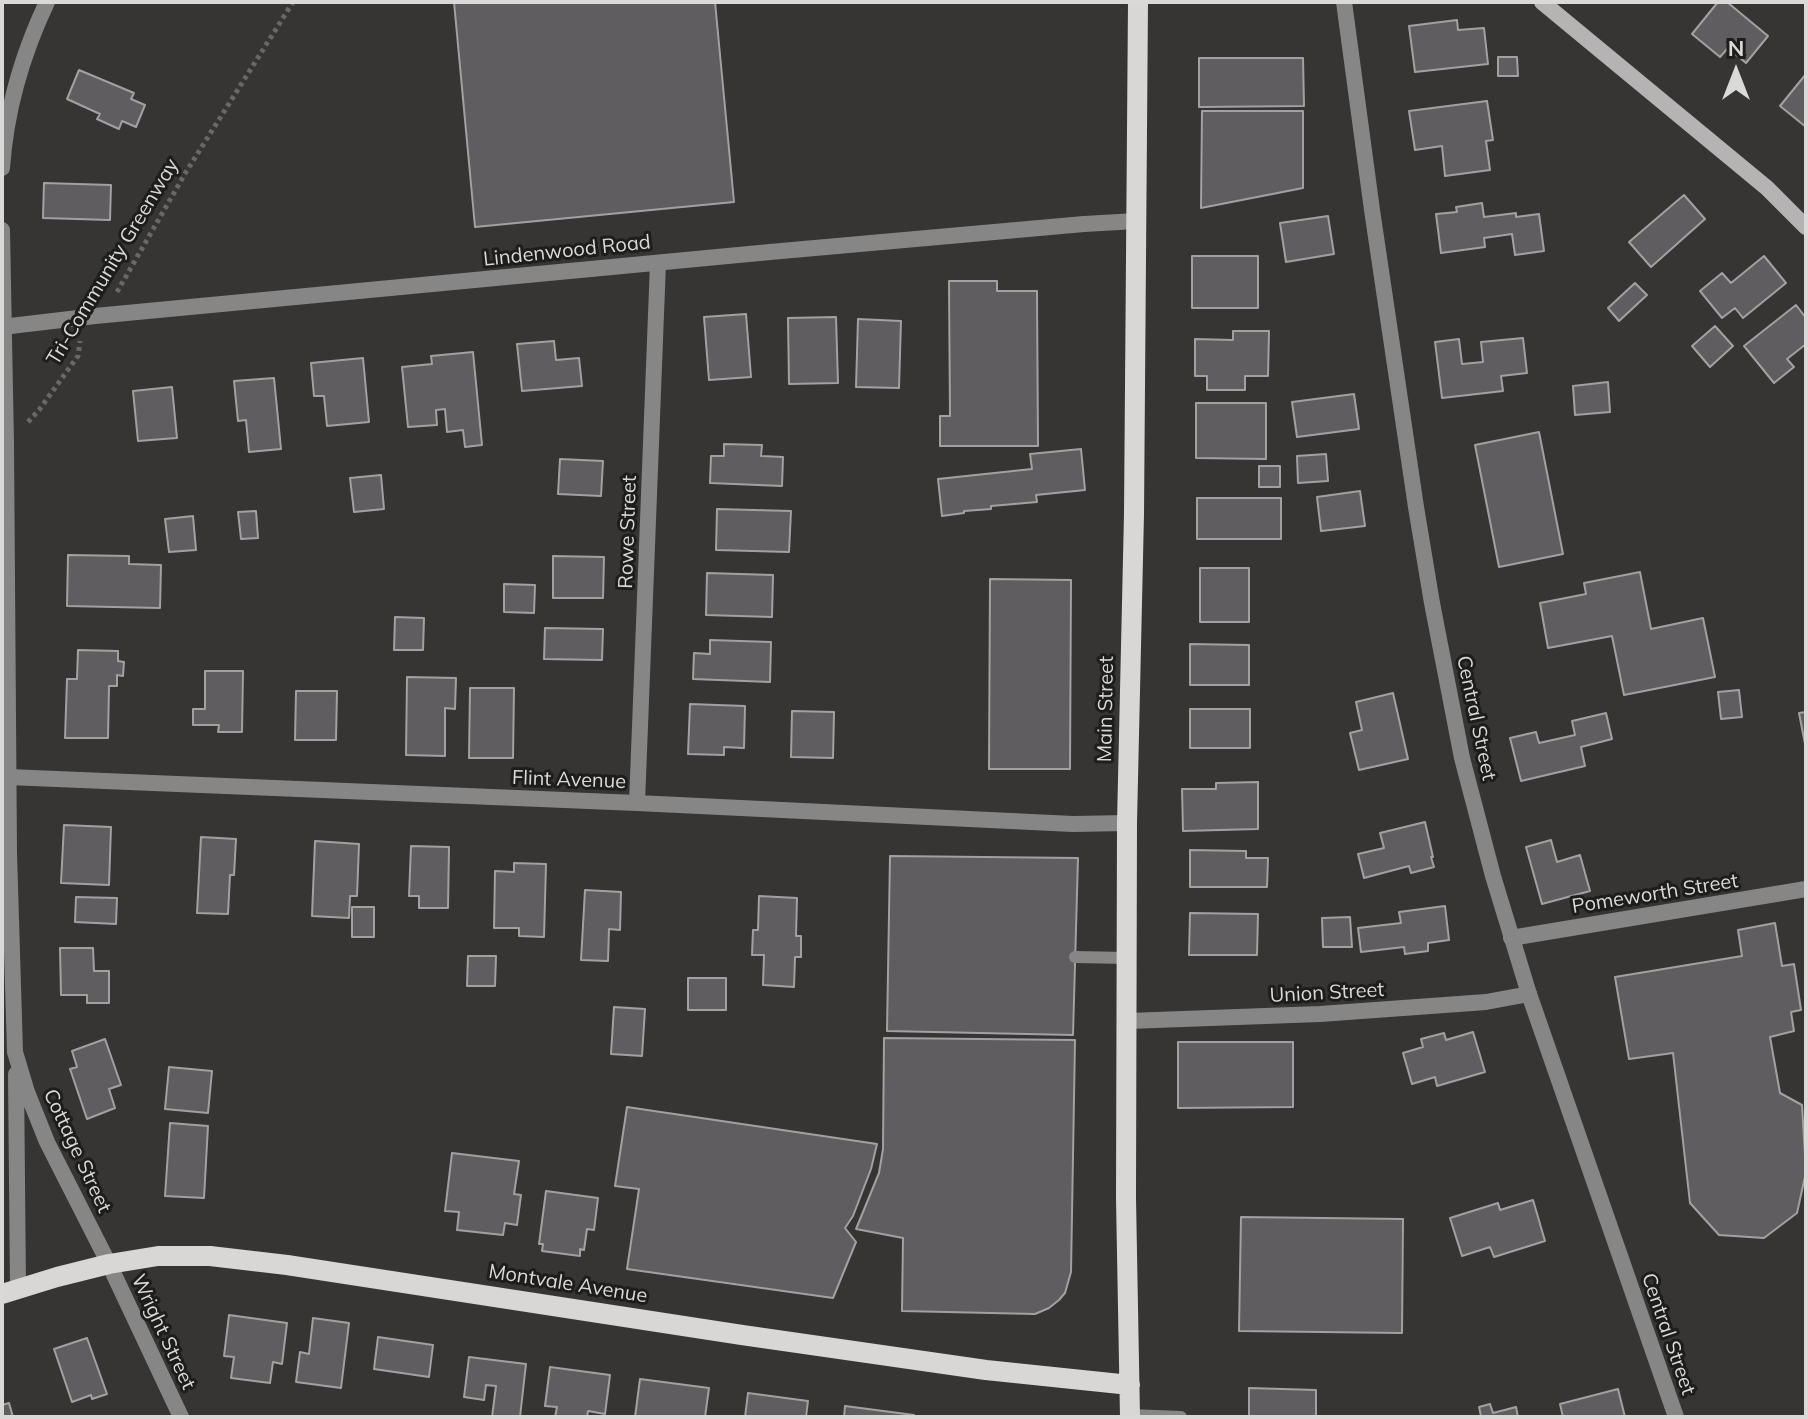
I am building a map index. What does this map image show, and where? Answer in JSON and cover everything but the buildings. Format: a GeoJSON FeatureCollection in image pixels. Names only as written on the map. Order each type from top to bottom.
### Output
{"type":"FeatureCollection","features":[{"type":"Feature","properties":{"kind":"main road","name":"Main Street"},"geometry":{"type":"LineString","coordinates":[[1130,1416],[1126,1198],[1127,823],[1134,514],[1138,2]]}},
{"type":"Feature","properties":{"kind":"main road"},"geometry":{"type":"LineString","coordinates":[[1542,2],[1767,188],[1806,227]]}},
{"type":"Feature","properties":{"kind":"main road","name":"Montvale Avenue"},"geometry":{"type":"LineString","coordinates":[[10,1291],[109,1264],[158,1256],[249,1260],[880,1355],[1130,1385]]}},
{"type":"Feature","properties":{"kind":"street"},"geometry":{"type":"LineString","coordinates":[[2,168],[6,125],[16,84],[47,2]]}},
{"type":"Feature","properties":{"kind":"street","name":"Central Street"},"geometry":{"type":"LineString","coordinates":[[1344,2],[1374,226],[1432,603],[1462,758],[1529,994],[1676,1417]]}},
{"type":"Feature","properties":{"kind":"street","name":"Lindenwood Road"},"geometry":{"type":"LineString","coordinates":[[4,327],[658,263],[1136,221]]}},
{"type":"Feature","properties":{"kind":"street","name":"Cottage Street"},"geometry":{"type":"LineString","coordinates":[[2,230],[8,777],[15,1052],[10,1291]]}},
{"type":"Feature","properties":{"kind":"street","name":"Rowe Street"},"geometry":{"type":"LineString","coordinates":[[637,803],[658,263]]}},
{"type":"Feature","properties":{"kind":"street","name":"Flint Avenue"},"geometry":{"type":"LineString","coordinates":[[8,777],[1073,824],[1127,823]]}},
{"type":"Feature","properties":{"kind":"street","name":"Pomeworth Street"},"geometry":{"type":"LineString","coordinates":[[1511,938],[1806,889]]}},
{"type":"Feature","properties":{"kind":"street","name":"Union Street"},"geometry":{"type":"LineString","coordinates":[[1128,1021],[1320,1014],[1486,1002],[1529,994]]}},
{"type":"Feature","properties":{"kind":"street","name":"Cottage Street"},"geometry":{"type":"LineString","coordinates":[[15,1052],[47,1142],[109,1264]]}},
{"type":"Feature","properties":{"kind":"street","name":"Wright Street"},"geometry":{"type":"LineString","coordinates":[[109,1264],[181,1417]]}},
{"type":"Feature","properties":{"kind":"lane"},"geometry":{"type":"LineString","coordinates":[[1075,957],[1127,958]]}},
{"type":"Feature","properties":{"kind":"lane"},"geometry":{"type":"LineString","coordinates":[[1130,1416],[1196,1417]]}},
{"type":"Feature","properties":{"kind":"path","name":"Tri-Community Greenway"},"geometry":{"type":"LineString","coordinates":[[6,444],[39,410],[78,356],[80,340],[95,316],[118,290],[186,172],[293,2]]}}]}
